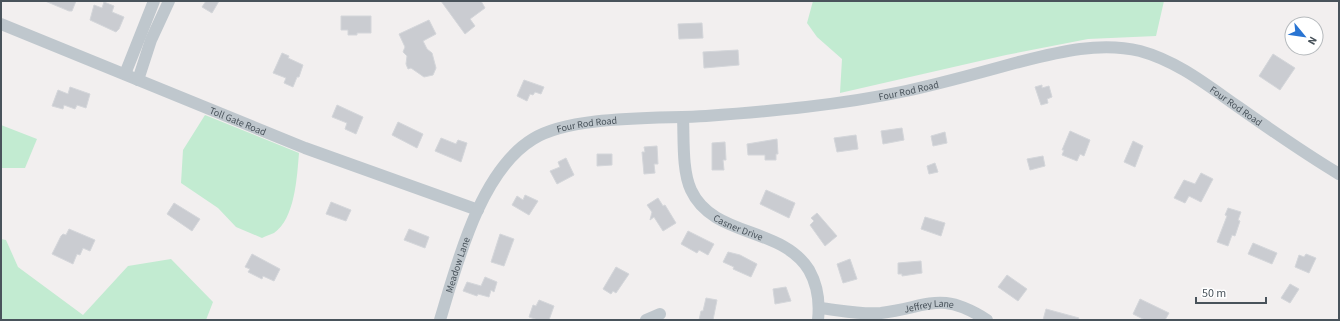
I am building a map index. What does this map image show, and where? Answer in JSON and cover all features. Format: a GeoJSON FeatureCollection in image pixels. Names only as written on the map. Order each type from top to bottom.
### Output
{"type":"FeatureCollection","features":[{"type":"Feature","properties":{"kind":"street"},"geometry":{"type":"LineString","coordinates":[[125,74],[154,1]]}},
{"type":"Feature","properties":{"kind":"street"},"geometry":{"type":"LineString","coordinates":[[138,80],[151,40],[169,1]]}},
{"type":"Feature","properties":{"kind":"street","name":"Toll Gate Road"},"geometry":{"type":"LineString","coordinates":[[1,24],[345,163],[478,210]]}},
{"type":"Feature","properties":{"kind":"street"},"geometry":{"type":"LineString","coordinates":[[140,35],[151,40]]}},
{"type":"Feature","properties":{"kind":"street","name":"Four Rod Road"},"geometry":{"type":"LineString","coordinates":[[478,210],[502,166],[519,149],[534,138],[550,131],[584,123],[683,117],[831,105],[908,91],[1053,53],[1080,49],[1121,48],[1140,51],[1176,65],[1339,174]]}},
{"type":"Feature","properties":{"kind":"street","name":"Casner Drive"},"geometry":{"type":"LineString","coordinates":[[683,117],[686,175],[691,190],[699,202],[722,221],[778,242],[793,252],[805,264],[813,278],[818,293],[818,314]]}},
{"type":"Feature","properties":{"kind":"street","name":"Meadow Lane"},"geometry":{"type":"LineString","coordinates":[[444,319],[462,250],[478,210]]}},
{"type":"Feature","properties":{"kind":"street","name":"Jeffrey Lane"},"geometry":{"type":"LineString","coordinates":[[818,314],[880,313],[935,302],[948,302],[974,312],[987,320]]}},
{"type":"Feature","properties":{"kind":"street"},"geometry":{"type":"LineString","coordinates":[[646,320],[660,314]]}},
{"type":"Feature","properties":{"kind":"green space"},"geometry":{"type":"Polygon","coordinates":[[[813,1],[1164,1],[1156,36],[1088,39],[1006,55],[840,93],[842,59],[817,37],[807,23],[813,1]]]}},
{"type":"Feature","properties":{"kind":"green space"},"geometry":{"type":"Polygon","coordinates":[[[205,115],[299,153],[296,185],[291,208],[281,227],[274,233],[262,238],[236,227],[218,208],[181,183],[183,150],[205,115]]]}},
{"type":"Feature","properties":{"kind":"green space"},"geometry":{"type":"Polygon","coordinates":[[[1,125],[37,139],[25,168],[1,168],[1,125]]]}},
{"type":"Feature","properties":{"kind":"green space"},"geometry":{"type":"Polygon","coordinates":[[[1,239],[6,240],[18,267],[83,315],[128,266],[171,259],[213,302],[206,320],[1,320],[1,239]]]}},
{"type":"Feature","properties":{"kind":"building"},"geometry":{"type":"Polygon","coordinates":[[[45,1],[76,1],[72,11],[69,11],[45,1]]]}},
{"type":"Feature","properties":{"kind":"building"},"geometry":{"type":"Polygon","coordinates":[[[206,1],[219,1],[212,13],[202,7],[206,1]]]}},
{"type":"Feature","properties":{"kind":"building"},"geometry":{"type":"Polygon","coordinates":[[[441,1],[481,1],[485,8],[470,19],[475,26],[465,34],[441,1]]]}},
{"type":"Feature","properties":{"kind":"building"},"geometry":{"type":"Polygon","coordinates":[[[104,2],[114,6],[112,12],[124,17],[119,29],[116,32],[90,20],[94,5],[102,8],[104,2]]]}},
{"type":"Feature","properties":{"kind":"building"},"geometry":{"type":"Polygon","coordinates":[[[341,16],[371,16],[371,33],[357,33],[357,35],[348,35],[348,30],[341,30],[341,16]]]}},
{"type":"Feature","properties":{"kind":"building"},"geometry":{"type":"Polygon","coordinates":[[[429,20],[436,34],[423,41],[427,49],[432,53],[436,68],[433,75],[424,77],[411,68],[408,69],[406,64],[407,56],[403,52],[405,47],[399,34],[429,20]]]}},
{"type":"Feature","properties":{"kind":"building"},"geometry":{"type":"Polygon","coordinates":[[[702,23],[703,38],[679,39],[678,24],[702,23]]]}},
{"type":"Feature","properties":{"kind":"building"},"geometry":{"type":"Polygon","coordinates":[[[738,50],[739,65],[704,68],[703,52],[738,50]]]}},
{"type":"Feature","properties":{"kind":"building"},"geometry":{"type":"Polygon","coordinates":[[[282,53],[289,56],[288,58],[303,65],[299,77],[297,77],[293,87],[284,83],[286,78],[273,73],[282,53]]]}},
{"type":"Feature","properties":{"kind":"building"},"geometry":{"type":"Polygon","coordinates":[[[1273,54],[1295,68],[1280,90],[1259,76],[1273,54]]]}},
{"type":"Feature","properties":{"kind":"building"},"geometry":{"type":"Polygon","coordinates":[[[524,80],[544,87],[541,94],[535,92],[533,95],[530,94],[527,101],[517,96],[524,80]]]}},
{"type":"Feature","properties":{"kind":"building"},"geometry":{"type":"Polygon","coordinates":[[[1042,85],[1042,88],[1049,86],[1052,97],[1047,99],[1048,103],[1041,105],[1035,87],[1042,85]]]}},
{"type":"Feature","properties":{"kind":"building"},"geometry":{"type":"Polygon","coordinates":[[[70,87],[90,94],[86,108],[77,105],[75,109],[64,105],[63,109],[52,106],[58,90],[68,94],[70,87]]]}},
{"type":"Feature","properties":{"kind":"building"},"geometry":{"type":"Polygon","coordinates":[[[337,105],[363,117],[356,134],[345,129],[347,123],[332,117],[337,105]]]}},
{"type":"Feature","properties":{"kind":"building"},"geometry":{"type":"Polygon","coordinates":[[[398,122],[423,134],[417,148],[392,135],[398,122]]]}},
{"type":"Feature","properties":{"kind":"building"},"geometry":{"type":"Polygon","coordinates":[[[902,128],[904,140],[883,144],[881,131],[902,128]]]}},
{"type":"Feature","properties":{"kind":"building"},"geometry":{"type":"Polygon","coordinates":[[[1070,131],[1090,140],[1084,156],[1080,154],[1077,161],[1062,155],[1064,150],[1062,150],[1070,131]]]}},
{"type":"Feature","properties":{"kind":"building"},"geometry":{"type":"Polygon","coordinates":[[[945,132],[947,143],[933,146],[931,136],[945,132]]]}},
{"type":"Feature","properties":{"kind":"building"},"geometry":{"type":"Polygon","coordinates":[[[856,135],[858,149],[837,152],[834,138],[856,135]]]}},
{"type":"Feature","properties":{"kind":"building"},"geometry":{"type":"Polygon","coordinates":[[[441,138],[456,144],[458,140],[467,143],[461,162],[435,151],[441,138]]]}},
{"type":"Feature","properties":{"kind":"building"},"geometry":{"type":"Polygon","coordinates":[[[777,139],[778,154],[776,154],[776,160],[765,160],[765,155],[748,155],[747,144],[777,139]]]}},
{"type":"Feature","properties":{"kind":"building"},"geometry":{"type":"Polygon","coordinates":[[[1133,141],[1143,146],[1135,167],[1124,162],[1133,141]]]}},
{"type":"Feature","properties":{"kind":"building"},"geometry":{"type":"Polygon","coordinates":[[[725,142],[726,160],[723,160],[724,170],[712,170],[712,143],[725,142]]]}},
{"type":"Feature","properties":{"kind":"building"},"geometry":{"type":"Polygon","coordinates":[[[657,146],[658,164],[654,164],[655,173],[644,174],[642,152],[645,152],[644,147],[657,146]]]}},
{"type":"Feature","properties":{"kind":"building"},"geometry":{"type":"Polygon","coordinates":[[[597,154],[612,154],[612,165],[597,166],[597,154]]]}},
{"type":"Feature","properties":{"kind":"building"},"geometry":{"type":"Polygon","coordinates":[[[1043,156],[1045,166],[1030,170],[1027,159],[1043,156]]]}},
{"type":"Feature","properties":{"kind":"building"},"geometry":{"type":"Polygon","coordinates":[[[566,158],[574,175],[557,184],[550,171],[560,167],[558,162],[566,158]]]}},
{"type":"Feature","properties":{"kind":"building"},"geometry":{"type":"Polygon","coordinates":[[[935,163],[938,172],[929,174],[927,166],[935,163]]]}},
{"type":"Feature","properties":{"kind":"building"},"geometry":{"type":"Polygon","coordinates":[[[1201,173],[1213,179],[1201,202],[1189,196],[1185,203],[1174,198],[1184,180],[1195,184],[1201,173]]]}},
{"type":"Feature","properties":{"kind":"building"},"geometry":{"type":"Polygon","coordinates":[[[766,190],[795,203],[789,218],[760,204],[766,190]]]}},
{"type":"Feature","properties":{"kind":"building"},"geometry":{"type":"Polygon","coordinates":[[[525,195],[538,201],[529,215],[512,205],[517,196],[523,200],[525,195]]]}},
{"type":"Feature","properties":{"kind":"building"},"geometry":{"type":"Polygon","coordinates":[[[658,198],[663,206],[665,205],[676,223],[663,231],[654,217],[650,220],[652,212],[647,205],[658,198]]]}},
{"type":"Feature","properties":{"kind":"building"},"geometry":{"type":"Polygon","coordinates":[[[331,202],[351,210],[346,221],[326,214],[331,202]]]}},
{"type":"Feature","properties":{"kind":"building"},"geometry":{"type":"Polygon","coordinates":[[[174,203],[200,219],[192,231],[167,214],[174,203]]]}},
{"type":"Feature","properties":{"kind":"building"},"geometry":{"type":"Polygon","coordinates":[[[1228,208],[1241,212],[1238,220],[1240,221],[1235,236],[1232,235],[1228,246],[1217,242],[1227,216],[1225,215],[1228,208]]]}},
{"type":"Feature","properties":{"kind":"building"},"geometry":{"type":"Polygon","coordinates":[[[817,213],[837,236],[825,246],[810,225],[814,221],[811,218],[817,213]]]}},
{"type":"Feature","properties":{"kind":"building"},"geometry":{"type":"Polygon","coordinates":[[[925,217],[945,223],[941,236],[921,229],[925,217]]]}},
{"type":"Feature","properties":{"kind":"building"},"geometry":{"type":"Polygon","coordinates":[[[69,229],[95,240],[90,251],[83,248],[80,255],[77,254],[73,264],[52,254],[61,236],[63,234],[66,235],[69,229]]]}},
{"type":"Feature","properties":{"kind":"building"},"geometry":{"type":"Polygon","coordinates":[[[409,229],[429,237],[425,248],[404,240],[409,229]]]}},
{"type":"Feature","properties":{"kind":"building"},"geometry":{"type":"Polygon","coordinates":[[[688,231],[714,244],[708,255],[699,250],[697,253],[681,244],[688,231]]]}},
{"type":"Feature","properties":{"kind":"building"},"geometry":{"type":"Polygon","coordinates":[[[500,234],[514,239],[504,266],[491,262],[500,234]]]}},
{"type":"Feature","properties":{"kind":"building"},"geometry":{"type":"Polygon","coordinates":[[[1253,243],[1277,253],[1272,264],[1248,254],[1253,243]]]}},
{"type":"Feature","properties":{"kind":"building"},"geometry":{"type":"Polygon","coordinates":[[[728,252],[740,255],[757,264],[751,277],[733,269],[734,267],[723,262],[728,252]]]}},
{"type":"Feature","properties":{"kind":"building"},"geometry":{"type":"Polygon","coordinates":[[[252,254],[280,269],[274,281],[263,276],[262,279],[248,272],[250,269],[245,267],[252,254]]]}},
{"type":"Feature","properties":{"kind":"building"},"geometry":{"type":"Polygon","coordinates":[[[1306,254],[1316,258],[1309,273],[1295,267],[1299,255],[1304,257],[1306,254]]]}},
{"type":"Feature","properties":{"kind":"building"},"geometry":{"type":"Polygon","coordinates":[[[850,259],[857,279],[843,283],[837,264],[850,259]]]}},
{"type":"Feature","properties":{"kind":"building"},"geometry":{"type":"Polygon","coordinates":[[[921,261],[922,273],[902,276],[902,274],[898,274],[898,263],[921,261]]]}},
{"type":"Feature","properties":{"kind":"building"},"geometry":{"type":"Polygon","coordinates":[[[616,267],[629,274],[616,293],[613,291],[611,294],[603,289],[616,267]]]}},
{"type":"Feature","properties":{"kind":"building"},"geometry":{"type":"Polygon","coordinates":[[[1007,275],[1027,289],[1018,301],[998,287],[1007,275]]]}},
{"type":"Feature","properties":{"kind":"building"},"geometry":{"type":"Polygon","coordinates":[[[485,277],[497,282],[494,292],[491,290],[489,297],[478,294],[477,296],[463,291],[467,282],[481,286],[485,277]]]}},
{"type":"Feature","properties":{"kind":"building"},"geometry":{"type":"Polygon","coordinates":[[[1290,284],[1299,289],[1290,303],[1281,298],[1290,284]]]}},
{"type":"Feature","properties":{"kind":"building"},"geometry":{"type":"Polygon","coordinates":[[[786,287],[791,301],[775,304],[773,289],[786,287]]]}},
{"type":"Feature","properties":{"kind":"building"},"geometry":{"type":"Polygon","coordinates":[[[706,298],[717,300],[713,320],[699,320],[701,311],[703,311],[706,298]]]}},
{"type":"Feature","properties":{"kind":"building"},"geometry":{"type":"Polygon","coordinates":[[[1140,299],[1169,313],[1165,320],[1145,320],[1133,314],[1140,299]]]}},
{"type":"Feature","properties":{"kind":"building"},"geometry":{"type":"Polygon","coordinates":[[[539,300],[554,306],[549,320],[538,320],[529,317],[533,305],[536,306],[539,300]]]}},
{"type":"Feature","properties":{"kind":"building"},"geometry":{"type":"Polygon","coordinates":[[[1046,309],[1079,318],[1078,320],[1043,320],[1046,309]]]}}]}
